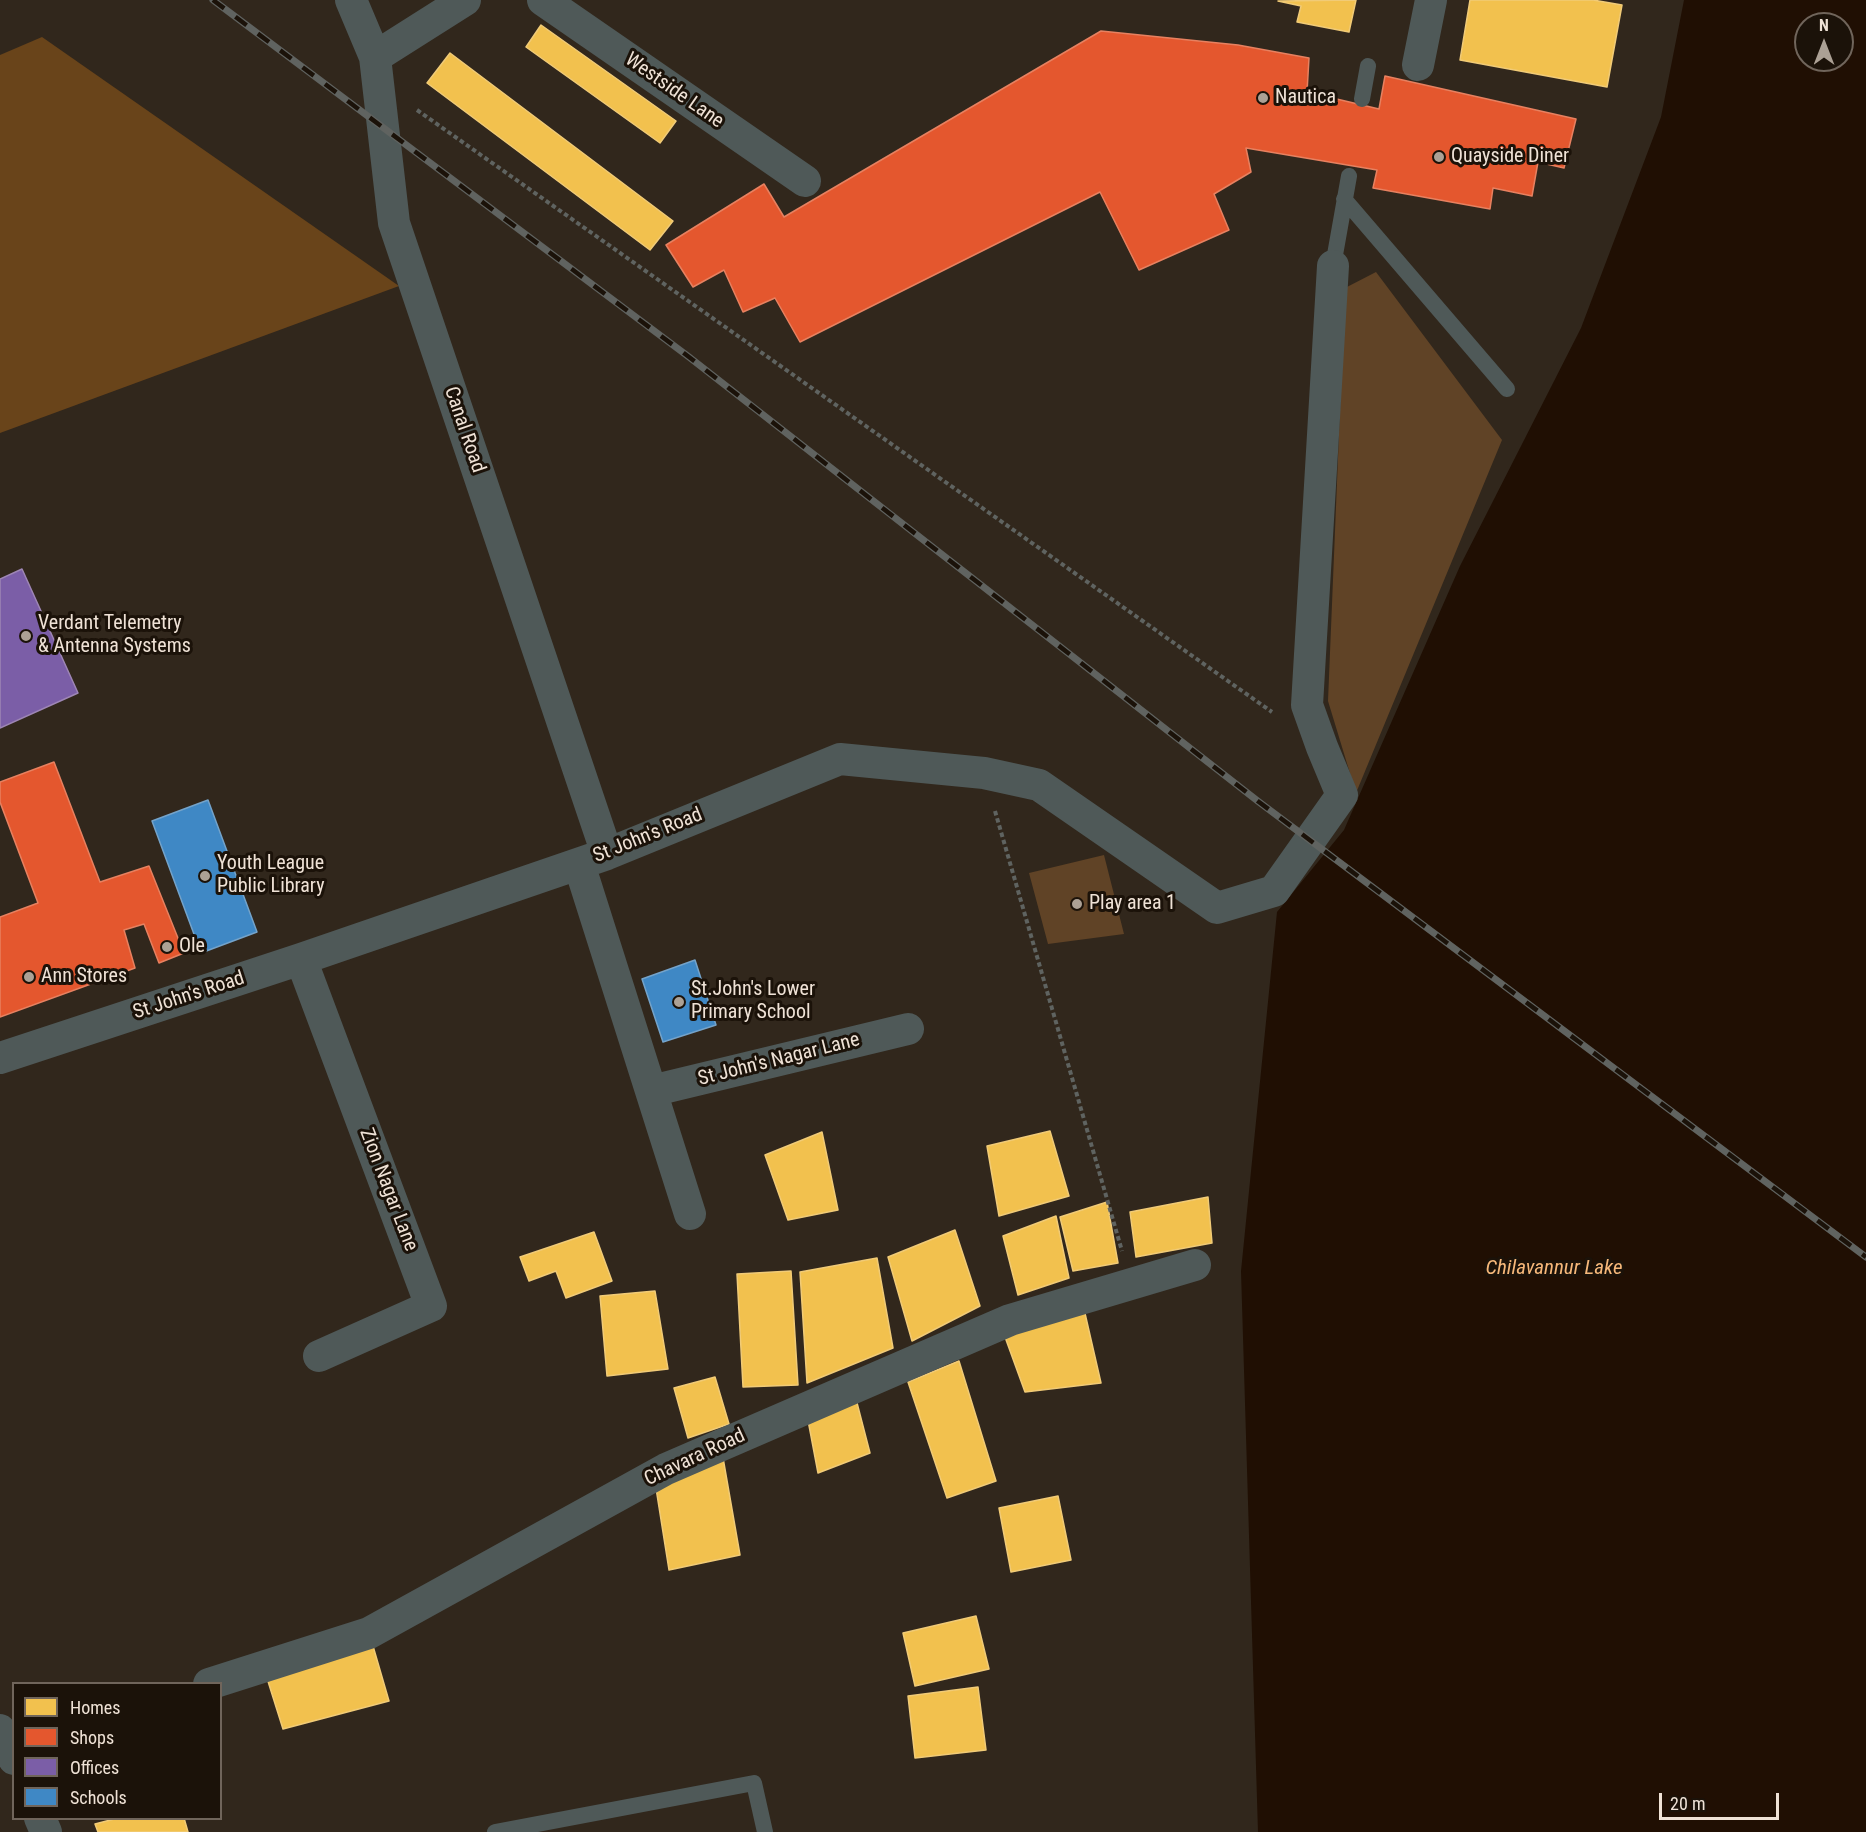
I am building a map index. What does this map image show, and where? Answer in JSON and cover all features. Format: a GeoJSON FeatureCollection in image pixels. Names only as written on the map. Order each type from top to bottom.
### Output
{"type":"FeatureCollection","features":[{"type":"Feature","properties":{"kind":"street","name":"Canal Road"},"geometry":{"type":"LineString","coordinates":[[351,0],[375,57],[394,223],[593,859]]}},
{"type":"Feature","properties":{"kind":"street"},"geometry":{"type":"LineString","coordinates":[[375,57],[465,0]]}},
{"type":"Feature","properties":{"kind":"street","name":"Westside Lane"},"geometry":{"type":"LineString","coordinates":[[543,0],[805,181]]}},
{"type":"Feature","properties":{"kind":"street"},"geometry":{"type":"LineString","coordinates":[[1418,65],[1431,0]]}},
{"type":"Feature","properties":{"kind":"street","name":"St John's Road"},"geometry":{"type":"LineString","coordinates":[[0,1058],[301,959],[593,859],[840,759],[984,773],[1039,785],[1217,909],[1274,891],[1342,795],[1307,705],[1333,266]]}},
{"type":"Feature","properties":{"kind":"street"},"geometry":{"type":"LineString","coordinates":[[593,859],[651,1092],[690,1214]]}},
{"type":"Feature","properties":{"kind":"street","name":"Zion Nagar Lane"},"geometry":{"type":"LineString","coordinates":[[301,959],[431,1306],[319,1356]]}},
{"type":"Feature","properties":{"kind":"street","name":"St John's Nagar Lane"},"geometry":{"type":"LineString","coordinates":[[651,1092],[908,1029]]}},
{"type":"Feature","properties":{"kind":"street","name":"Chavara Road"},"geometry":{"type":"LineString","coordinates":[[212,1682],[369,1633],[666,1469],[1010,1320],[1195,1265]]}},
{"type":"Feature","properties":{"kind":"lane"},"geometry":{"type":"LineString","coordinates":[[1362,99],[1368,66]]}},
{"type":"Feature","properties":{"kind":"lane"},"geometry":{"type":"LineString","coordinates":[[1333,266],[1349,176]]}},
{"type":"Feature","properties":{"kind":"lane"},"geometry":{"type":"LineString","coordinates":[[1344,199],[1507,388]]}},
{"type":"Feature","properties":{"kind":"lane"},"geometry":{"type":"LineString","coordinates":[[495,1832],[754,1783],[765,1832]]}},
{"type":"Feature","properties":{"kind":"path"},"geometry":{"type":"LineString","coordinates":[[413,107],[1273,713]]}},
{"type":"Feature","properties":{"kind":"path"},"geometry":{"type":"LineString","coordinates":[[984,773],[1132,1284]]}},
{"type":"Feature","properties":{"kind":"shaded area"},"geometry":{"type":"Polygon","coordinates":[[[42,37],[399,286],[0,433],[0,55],[42,37]]]}},
{"type":"Feature","properties":{"kind":"shaded area"},"geometry":{"type":"Polygon","coordinates":[[[1376,272],[1502,440],[1356,793],[1328,701],[1345,288],[1376,272]]]}},
{"type":"Feature","properties":{"kind":"shaded area","name":"Play area 1"},"geometry":{"type":"Polygon","coordinates":[[[1104,855],[1124,934],[1048,944],[1029,873],[1104,855]]]}},
{"type":"Feature","properties":{"kind":"water","name":"Chilavannur Lake"},"geometry":{"type":"Polygon","coordinates":[[[1684,0],[1866,0],[1866,1832],[1258,1832],[1241,1271],[1277,912],[1344,830],[1460,566],[1581,328],[1661,117],[1684,0]]]}},
{"type":"Feature","properties":{"kind":"building: Homes"},"geometry":{"type":"Polygon","coordinates":[[[1356,0],[1349,32],[1297,22],[1301,6],[1278,1],[1356,0]]]}},
{"type":"Feature","properties":{"kind":"building: Homes"},"geometry":{"type":"Polygon","coordinates":[[[1470,0],[1593,0],[1622,5],[1607,87],[1460,60],[1470,0]]]}},
{"type":"Feature","properties":{"kind":"building: Homes"},"geometry":{"type":"Polygon","coordinates":[[[541,25],[676,121],[660,143],[526,47],[541,25]]]}},
{"type":"Feature","properties":{"kind":"building: Homes"},"geometry":{"type":"Polygon","coordinates":[[[450,53],[673,221],[650,250],[427,83],[450,53]]]}},
{"type":"Feature","properties":{"kind":"building: Homes"},"geometry":{"type":"Polygon","coordinates":[[[1050,1131],[1069,1196],[999,1216],[987,1146],[1050,1131]]]}},
{"type":"Feature","properties":{"kind":"building: Homes"},"geometry":{"type":"Polygon","coordinates":[[[822,1132],[838,1210],[788,1220],[765,1155],[822,1132]]]}},
{"type":"Feature","properties":{"kind":"building: Homes"},"geometry":{"type":"Polygon","coordinates":[[[1208,1197],[1212,1243],[1136,1257],[1130,1212],[1208,1197]]]}},
{"type":"Feature","properties":{"kind":"building: Homes"},"geometry":{"type":"Polygon","coordinates":[[[1107,1202],[1118,1263],[1073,1271],[1060,1217],[1107,1202]]]}},
{"type":"Feature","properties":{"kind":"building: Homes"},"geometry":{"type":"Polygon","coordinates":[[[1056,1216],[1069,1278],[1018,1295],[1003,1236],[1056,1216]]]}},
{"type":"Feature","properties":{"kind":"building: Homes"},"geometry":{"type":"Polygon","coordinates":[[[955,1230],[980,1306],[912,1341],[888,1257],[955,1230]]]}},
{"type":"Feature","properties":{"kind":"building: Homes"},"geometry":{"type":"Polygon","coordinates":[[[594,1232],[612,1281],[566,1298],[556,1271],[529,1281],[520,1257],[594,1232]]]}},
{"type":"Feature","properties":{"kind":"building: Homes"},"geometry":{"type":"Polygon","coordinates":[[[877,1258],[893,1348],[807,1383],[800,1272],[877,1258]]]}},
{"type":"Feature","properties":{"kind":"building: Homes"},"geometry":{"type":"Polygon","coordinates":[[[791,1271],[798,1385],[743,1387],[737,1274],[791,1271]]]}},
{"type":"Feature","properties":{"kind":"building: Homes"},"geometry":{"type":"Polygon","coordinates":[[[655,1291],[668,1369],[607,1376],[600,1296],[655,1291]]]}},
{"type":"Feature","properties":{"kind":"building: Homes"},"geometry":{"type":"Polygon","coordinates":[[[1084,1309],[1101,1383],[1025,1392],[1005,1337],[1084,1309]]]}},
{"type":"Feature","properties":{"kind":"building: Homes"},"geometry":{"type":"Polygon","coordinates":[[[959,1361],[996,1481],[947,1498],[908,1382],[959,1361]]]}},
{"type":"Feature","properties":{"kind":"building: Homes"},"geometry":{"type":"Polygon","coordinates":[[[715,1377],[729,1424],[688,1438],[674,1388],[715,1377]]]}},
{"type":"Feature","properties":{"kind":"building: Homes"},"geometry":{"type":"Polygon","coordinates":[[[856,1399],[870,1453],[818,1473],[807,1415],[856,1399]]]}},
{"type":"Feature","properties":{"kind":"building: Homes"},"geometry":{"type":"Polygon","coordinates":[[[722,1452],[740,1555],[669,1570],[655,1482],[722,1452]]]}},
{"type":"Feature","properties":{"kind":"building: Homes"},"geometry":{"type":"Polygon","coordinates":[[[1058,1496],[1071,1560],[1011,1572],[999,1508],[1058,1496]]]}},
{"type":"Feature","properties":{"kind":"building: Homes"},"geometry":{"type":"Polygon","coordinates":[[[976,1616],[989,1669],[915,1686],[903,1633],[976,1616]]]}},
{"type":"Feature","properties":{"kind":"building: Homes"},"geometry":{"type":"Polygon","coordinates":[[[373,1646],[389,1701],[283,1729],[266,1675],[373,1646]]]}},
{"type":"Feature","properties":{"kind":"building: Homes"},"geometry":{"type":"Polygon","coordinates":[[[978,1687],[986,1750],[915,1758],[908,1696],[978,1687]]]}},
{"type":"Feature","properties":{"kind":"building: Homes"},"geometry":{"type":"Polygon","coordinates":[[[110,1820],[185,1820],[188,1832],[98,1832],[95,1824],[110,1820]]]}},
{"type":"Feature","properties":{"kind":"building: Shops"},"geometry":{"type":"Polygon","coordinates":[[[1101,31],[1238,45],[1309,58],[1307,92],[1379,109],[1385,76],[1576,119],[1564,168],[1538,162],[1532,196],[1493,188],[1490,209],[1373,188],[1377,170],[1246,148],[1251,172],[1214,194],[1229,230],[1139,270],[1100,192],[800,342],[775,298],[743,312],[724,270],[693,287],[666,245],[764,184],[784,217],[1101,31]]]}},
{"type":"Feature","properties":{"kind":"building: Shops"},"geometry":{"type":"Polygon","coordinates":[[[54,762],[100,882],[149,866],[184,953],[159,963],[144,924],[124,930],[135,968],[0,1017],[0,917],[38,903],[0,802],[0,782],[54,762]]]}},
{"type":"Feature","properties":{"kind":"building: Offices","name":"Verdant Telemetry & Antenna Systems"},"geometry":{"type":"Polygon","coordinates":[[[22,569],[78,693],[0,728],[0,579],[22,569]]]}},
{"type":"Feature","properties":{"kind":"building: Schools","name":"Youth League Public Library"},"geometry":{"type":"Polygon","coordinates":[[[208,800],[257,932],[201,953],[152,821],[208,800]]]}},
{"type":"Feature","properties":{"kind":"building: Schools","name":"St.John's Lower Primary School"},"geometry":{"type":"Polygon","coordinates":[[[695,960],[716,1025],[663,1042],[642,979],[695,960]]]}},
{"type":"Feature","properties":{"kind":"railway"},"geometry":{"type":"LineString","coordinates":[[213,0],[689,357],[1259,802],[1866,1257]]}},
{"type":"Feature","properties":{"kind":"place","name":"Nautica"},"geometry":{"type":"Point","coordinates":[1263,98]}},
{"type":"Feature","properties":{"kind":"place","name":"Quayside Diner"},"geometry":{"type":"Point","coordinates":[1439,157]}},
{"type":"Feature","properties":{"kind":"place","name":"Verdant Telemetry & Antenna Systems"},"geometry":{"type":"Point","coordinates":[26,636]}},
{"type":"Feature","properties":{"kind":"place","name":"Youth League Public Library"},"geometry":{"type":"Point","coordinates":[205,876]}},
{"type":"Feature","properties":{"kind":"place","name":"Play area 1"},"geometry":{"type":"Point","coordinates":[1077,904]}},
{"type":"Feature","properties":{"kind":"place","name":"Ole"},"geometry":{"type":"Point","coordinates":[167,947]}},
{"type":"Feature","properties":{"kind":"place","name":"Ann Stores"},"geometry":{"type":"Point","coordinates":[29,977]}},
{"type":"Feature","properties":{"kind":"place","name":"St.John's Lower Primary School"},"geometry":{"type":"Point","coordinates":[679,1002]}}]}
